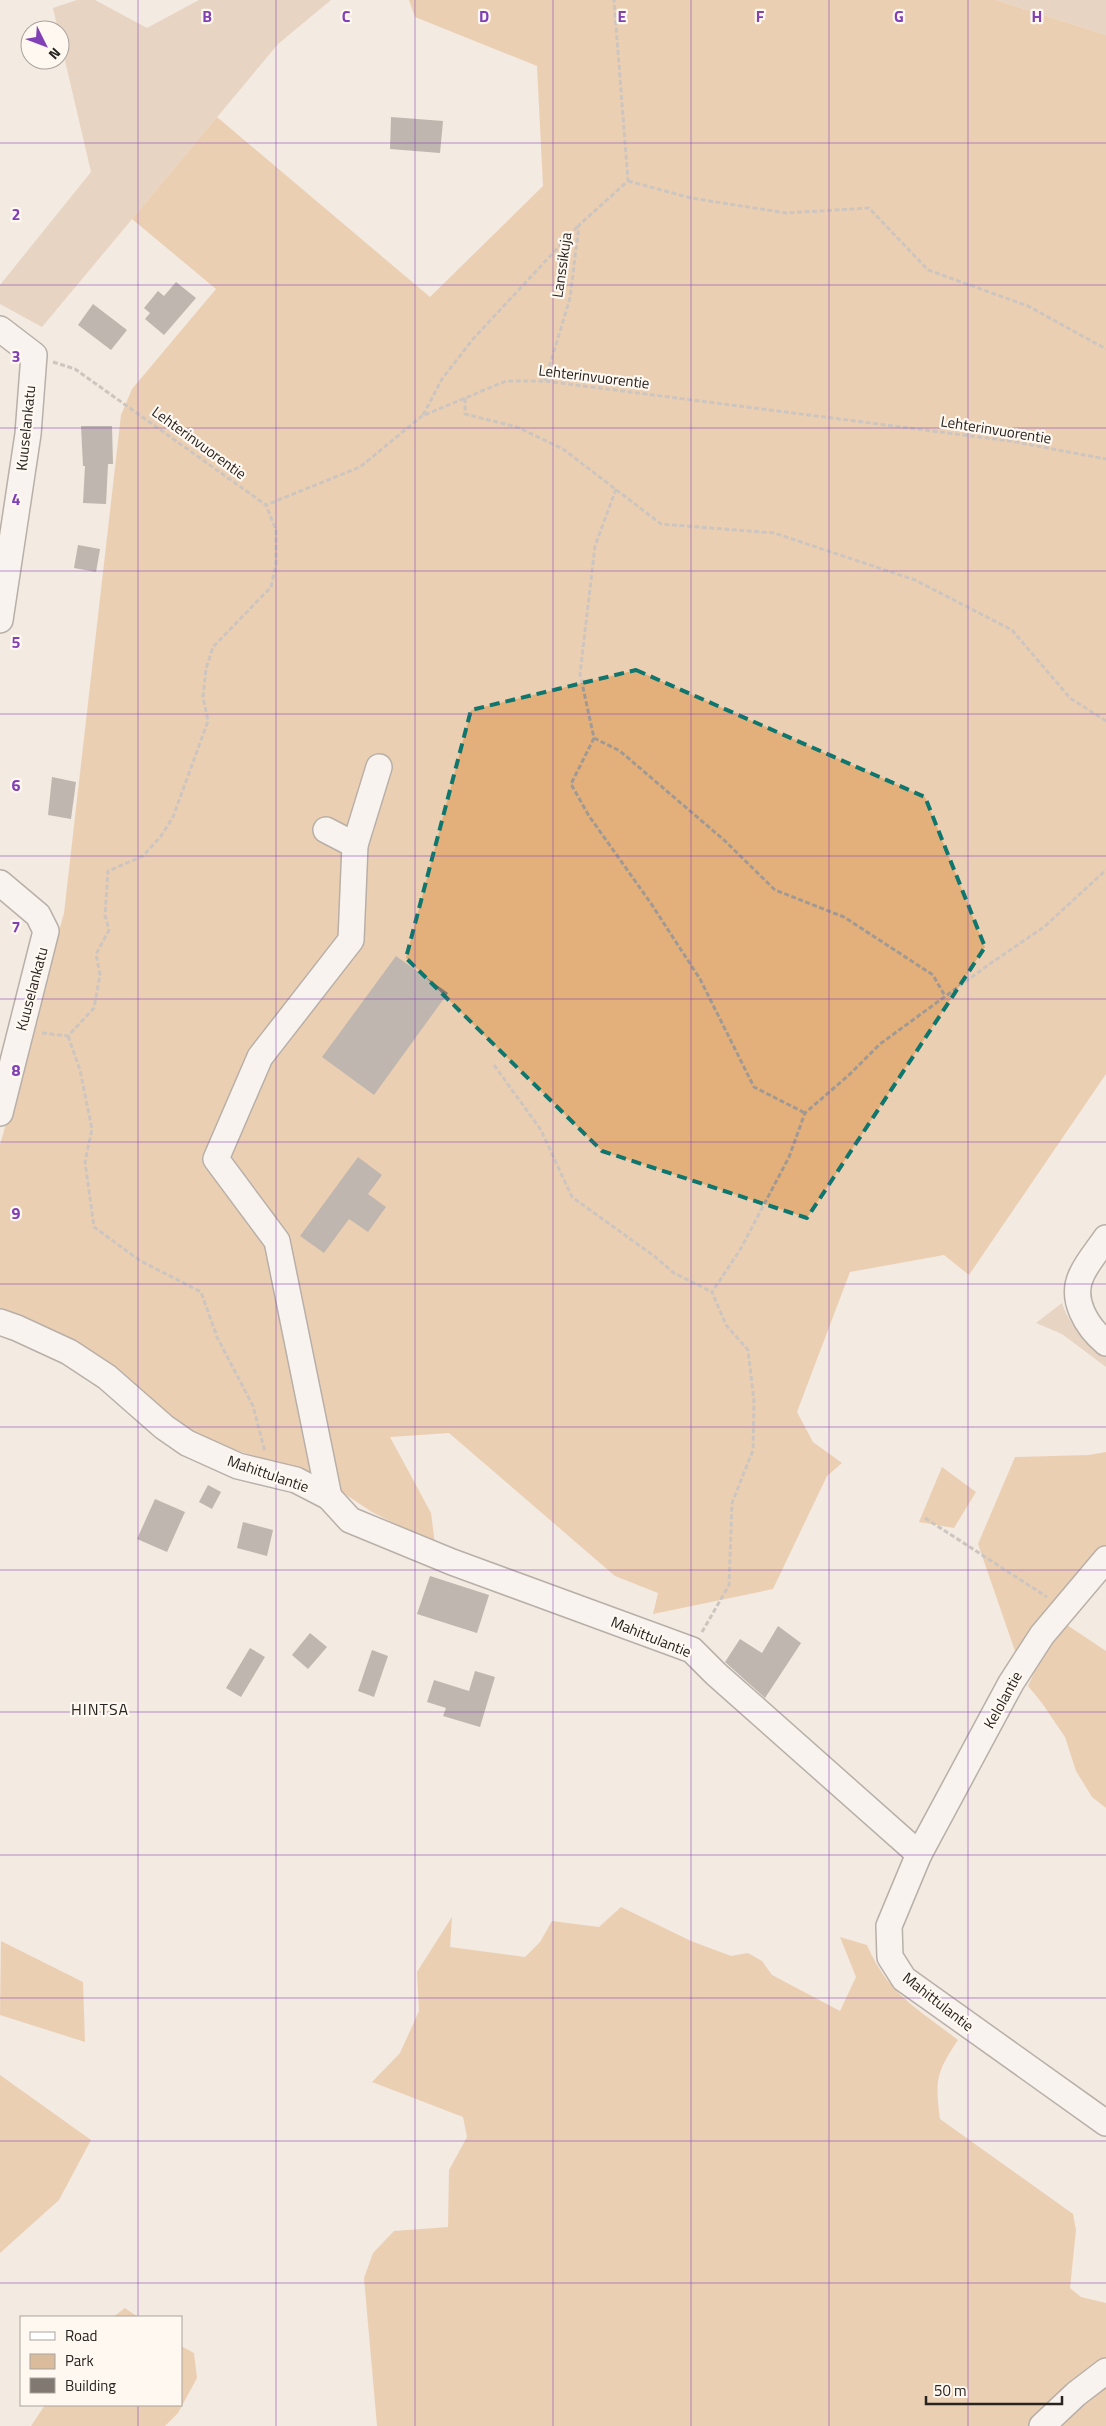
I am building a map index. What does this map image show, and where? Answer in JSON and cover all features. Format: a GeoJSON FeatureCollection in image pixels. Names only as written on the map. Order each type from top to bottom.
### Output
{"type":"FeatureCollection","features":[{"type":"Feature","properties":{"kind":"street"},"geometry":{"type":"LineString","coordinates":[[0,329],[34,355]]}},
{"type":"Feature","properties":{"kind":"street","name":"Kuuselankatu"},"geometry":{"type":"LineString","coordinates":[[0,620],[28,434],[34,355]]}},
{"type":"Feature","properties":{"kind":"street"},"geometry":{"type":"LineString","coordinates":[[329,1497],[278,1241],[216,1159],[260,1057],[351,940],[355,846],[379,767]]}},
{"type":"Feature","properties":{"kind":"street"},"geometry":{"type":"LineString","coordinates":[[326,830],[355,846]]}},
{"type":"Feature","properties":{"kind":"street","name":"Kuuselankatu"},"geometry":{"type":"LineString","coordinates":[[0,884],[38,915],[46,931],[0,1113]]}},
{"type":"Feature","properties":{"kind":"street"},"geometry":{"type":"LineString","coordinates":[[1106,1238],[1081,1275],[1077,1296],[1084,1317],[1094,1333],[1106,1342]]}},
{"type":"Feature","properties":{"kind":"street","name":"Mahittulantie"},"geometry":{"type":"LineString","coordinates":[[0,1322],[18,1328],[69,1352],[107,1377],[164,1427],[187,1443],[238,1466],[296,1480],[329,1497],[350,1520],[452,1562],[692,1650],[723,1680],[919,1854],[889,1926],[890,1957],[904,1979],[1106,2123]]}},
{"type":"Feature","properties":{"kind":"street","name":"Kelolantie"},"geometry":{"type":"LineString","coordinates":[[919,1854],[1011,1683],[1042,1635],[1106,1559]]}},
{"type":"Feature","properties":{"kind":"street"},"geometry":{"type":"LineString","coordinates":[[1042,2426],[1076,2394],[1106,2371]]}},
{"type":"Feature","properties":{"kind":"path"},"geometry":{"type":"LineString","coordinates":[[614,0],[628,181],[691,198],[786,212],[869,208],[928,270],[1028,306],[1106,349]]}},
{"type":"Feature","properties":{"kind":"path","name":"Lanssikuja"},"geometry":{"type":"LineString","coordinates":[[545,381],[570,298],[579,225],[628,181]]}},
{"type":"Feature","properties":{"kind":"path"},"geometry":{"type":"LineString","coordinates":[[422,416],[442,379],[468,346],[518,288],[579,225]]}},
{"type":"Feature","properties":{"kind":"path","name":"Lehterinvuorentie"},"geometry":{"type":"LineString","coordinates":[[34,355],[75,369],[266,505],[360,467],[422,416],[506,381],[545,381],[1010,441],[1106,459]]}},
{"type":"Feature","properties":{"kind":"path"},"geometry":{"type":"LineString","coordinates":[[465,398],[465,414],[517,427],[563,449],[661,524],[774,533],[915,580],[1012,630],[1070,698],[1106,721]]}},
{"type":"Feature","properties":{"kind":"path"},"geometry":{"type":"LineString","coordinates":[[616,489],[595,546],[580,674],[594,738],[571,784],[589,816],[650,902],[700,980],[754,1087],[805,1113]]}},
{"type":"Feature","properties":{"kind":"path"},"geometry":{"type":"LineString","coordinates":[[68,1036],[94,1008],[100,975],[96,954],[109,930],[105,915],[108,871],[143,856],[161,836],[173,817],[208,720],[203,697],[206,669],[213,647],[271,587],[276,564],[276,530],[266,505]]}},
{"type":"Feature","properties":{"kind":"path"},"geometry":{"type":"LineString","coordinates":[[594,738],[620,751],[724,840],[775,890],[844,917],[933,975],[946,996]]}},
{"type":"Feature","properties":{"kind":"path"},"geometry":{"type":"LineString","coordinates":[[712,1292],[740,1250],[789,1157],[805,1113],[849,1075],[880,1044],[1044,927],[1106,870]]}},
{"type":"Feature","properties":{"kind":"path"},"geometry":{"type":"LineString","coordinates":[[22,1031],[68,1036]]}},
{"type":"Feature","properties":{"kind":"path"},"geometry":{"type":"LineString","coordinates":[[68,1036],[80,1070],[92,1129],[85,1162],[94,1227],[139,1260],[201,1292],[217,1337],[253,1406],[265,1454]]}},
{"type":"Feature","properties":{"kind":"path"},"geometry":{"type":"LineString","coordinates":[[494,1065],[541,1130],[572,1197],[654,1256],[674,1273],[712,1292],[726,1325],[748,1350],[754,1401],[753,1450],[732,1502],[728,1585],[692,1650]]}},
{"type":"Feature","properties":{"kind":"path"},"geometry":{"type":"LineString","coordinates":[[925,1518],[986,1560],[1064,1608]]}},
{"type":"Feature","properties":{"kind":"highlighted area"},"geometry":{"type":"Polygon","coordinates":[[[636,670],[925,797],[985,947],[807,1218],[602,1151],[406,958],[471,710],[636,670]]]}},
{"type":"Feature","properties":{"kind":"green space"},"geometry":{"type":"Polygon","coordinates":[[[77,0],[95,0],[147,28],[199,0],[331,0],[278,44],[42,327],[0,304],[0,285],[91,172],[67,70],[70,70],[70,20],[56,20],[53,8],[77,0]]]}},
{"type":"Feature","properties":{"kind":"green space"},"geometry":{"type":"Polygon","coordinates":[[[996,0],[1106,0],[1106,35],[996,0]]]}},
{"type":"Feature","properties":{"kind":"green space"},"geometry":{"type":"Polygon","coordinates":[[[1062,1303],[1069,1320],[1085,1339],[1106,1355],[1106,1367],[1062,1334],[1036,1323],[1062,1303]]]}},
{"type":"Feature","properties":{"kind":"shaded area"},"geometry":{"type":"Polygon","coordinates":[[[409,0],[996,0],[1106,35],[1106,1074],[969,1275],[944,1255],[850,1272],[797,1412],[813,1442],[842,1463],[827,1476],[773,1589],[653,1614],[658,1593],[615,1576],[449,1433],[390,1437],[431,1513],[435,1544],[372,1512],[316,1475],[212,1443],[179,1427],[66,1340],[8,1311],[0,1310],[0,1145],[64,913],[121,415],[132,389],[216,289],[132,219],[217,117],[430,297],[543,186],[537,66],[415,17],[409,0]]]}},
{"type":"Feature","properties":{"kind":"shaded area"},"geometry":{"type":"Polygon","coordinates":[[[1106,1452],[1106,1548],[1016,1654],[978,1544],[1015,1457],[1089,1455],[1106,1452]]]}},
{"type":"Feature","properties":{"kind":"shaded area"},"geometry":{"type":"Polygon","coordinates":[[[942,1467],[976,1492],[954,1528],[919,1522],[942,1467]]]}},
{"type":"Feature","properties":{"kind":"shaded area"},"geometry":{"type":"Polygon","coordinates":[[[1064,1623],[1106,1651],[1106,1808],[1092,1797],[1076,1771],[1065,1737],[1028,1686],[1040,1660],[1064,1623]]]}},
{"type":"Feature","properties":{"kind":"shaded area"},"geometry":{"type":"Polygon","coordinates":[[[621,1907],[691,1941],[731,1956],[748,1953],[762,1961],[772,1975],[840,2011],[856,1977],[840,1937],[867,1945],[875,1962],[894,1988],[917,2009],[958,2040],[945,2061],[939,2077],[940,2119],[1073,2214],[1076,2230],[1070,2288],[1081,2297],[1106,2303],[1106,2426],[377,2426],[364,2278],[373,2253],[394,2231],[448,2227],[449,2170],[467,2137],[463,2117],[372,2082],[400,2053],[419,2011],[417,1972],[452,1917],[450,1947],[525,1957],[540,1942],[552,1921],[599,1927],[621,1907]]]}},
{"type":"Feature","properties":{"kind":"shaded area"},"geometry":{"type":"Polygon","coordinates":[[[1,1941],[83,1982],[85,2042],[0,2015],[1,1941]]]}},
{"type":"Feature","properties":{"kind":"shaded area"},"geometry":{"type":"Polygon","coordinates":[[[0,2075],[91,2140],[59,2200],[0,2253],[0,2075]]]}},
{"type":"Feature","properties":{"kind":"shaded area"},"geometry":{"type":"Polygon","coordinates":[[[125,2308],[137,2316],[114,2316],[125,2308]]]}},
{"type":"Feature","properties":{"kind":"shaded area"},"geometry":{"type":"Polygon","coordinates":[[[182,2347],[194,2353],[197,2378],[182,2406],[182,2347]]]}},
{"type":"Feature","properties":{"kind":"shaded area"},"geometry":{"type":"Polygon","coordinates":[[[44,2406],[182,2406],[178,2413],[165,2426],[31,2426],[44,2406]]]}},
{"type":"Feature","properties":{"kind":"building"},"geometry":{"type":"Polygon","coordinates":[[[391,117],[443,121],[440,153],[390,149],[391,117]]]}},
{"type":"Feature","properties":{"kind":"building"},"geometry":{"type":"Polygon","coordinates":[[[176,282],[196,298],[164,335],[145,319],[150,313],[144,308],[158,291],[164,296],[176,282]]]}},
{"type":"Feature","properties":{"kind":"building"},"geometry":{"type":"Polygon","coordinates":[[[93,304],[127,330],[111,350],[78,325],[93,304]]]}},
{"type":"Feature","properties":{"kind":"building"},"geometry":{"type":"Polygon","coordinates":[[[81,426],[112,426],[113,464],[108,464],[106,504],[83,503],[85,466],[83,466],[81,426]]]}},
{"type":"Feature","properties":{"kind":"building"},"geometry":{"type":"Polygon","coordinates":[[[78,545],[100,549],[96,572],[74,568],[78,545]]]}},
{"type":"Feature","properties":{"kind":"building"},"geometry":{"type":"Polygon","coordinates":[[[52,777],[76,782],[71,819],[48,815],[52,777]]]}},
{"type":"Feature","properties":{"kind":"building"},"geometry":{"type":"Polygon","coordinates":[[[396,956],[448,993],[374,1095],[322,1057],[396,956]]]}},
{"type":"Feature","properties":{"kind":"building"},"geometry":{"type":"Polygon","coordinates":[[[358,1157],[382,1175],[368,1194],[386,1207],[368,1232],[349,1219],[324,1253],[300,1236],[358,1157]]]}},
{"type":"Feature","properties":{"kind":"building"},"geometry":{"type":"Polygon","coordinates":[[[208,1485],[221,1492],[212,1509],[199,1502],[208,1485]]]}},
{"type":"Feature","properties":{"kind":"building"},"geometry":{"type":"Polygon","coordinates":[[[155,1499],[185,1512],[167,1552],[137,1539],[155,1499]]]}},
{"type":"Feature","properties":{"kind":"building"},"geometry":{"type":"Polygon","coordinates":[[[243,1522],[273,1530],[267,1556],[237,1548],[243,1522]]]}},
{"type":"Feature","properties":{"kind":"building"},"geometry":{"type":"Polygon","coordinates":[[[430,1576],[489,1595],[477,1633],[417,1614],[430,1576]]]}},
{"type":"Feature","properties":{"kind":"building"},"geometry":{"type":"Polygon","coordinates":[[[778,1626],[801,1643],[765,1698],[725,1662],[740,1639],[762,1653],[778,1626]]]}},
{"type":"Feature","properties":{"kind":"building"},"geometry":{"type":"Polygon","coordinates":[[[310,1633],[327,1647],[308,1669],[292,1655],[310,1633]]]}},
{"type":"Feature","properties":{"kind":"building"},"geometry":{"type":"Polygon","coordinates":[[[250,1648],[265,1657],[241,1697],[226,1688],[250,1648]]]}},
{"type":"Feature","properties":{"kind":"building"},"geometry":{"type":"Polygon","coordinates":[[[372,1650],[388,1656],[374,1697],[358,1691],[372,1650]]]}},
{"type":"Feature","properties":{"kind":"building"},"geometry":{"type":"Polygon","coordinates":[[[475,1671],[495,1677],[480,1727],[443,1716],[446,1708],[427,1702],[434,1680],[469,1691],[475,1671]]]}},
{"type":"Feature","properties":{"kind":"district","name":"HINTSA"},"geometry":{"type":"Point","coordinates":[100,1709]}}]}
